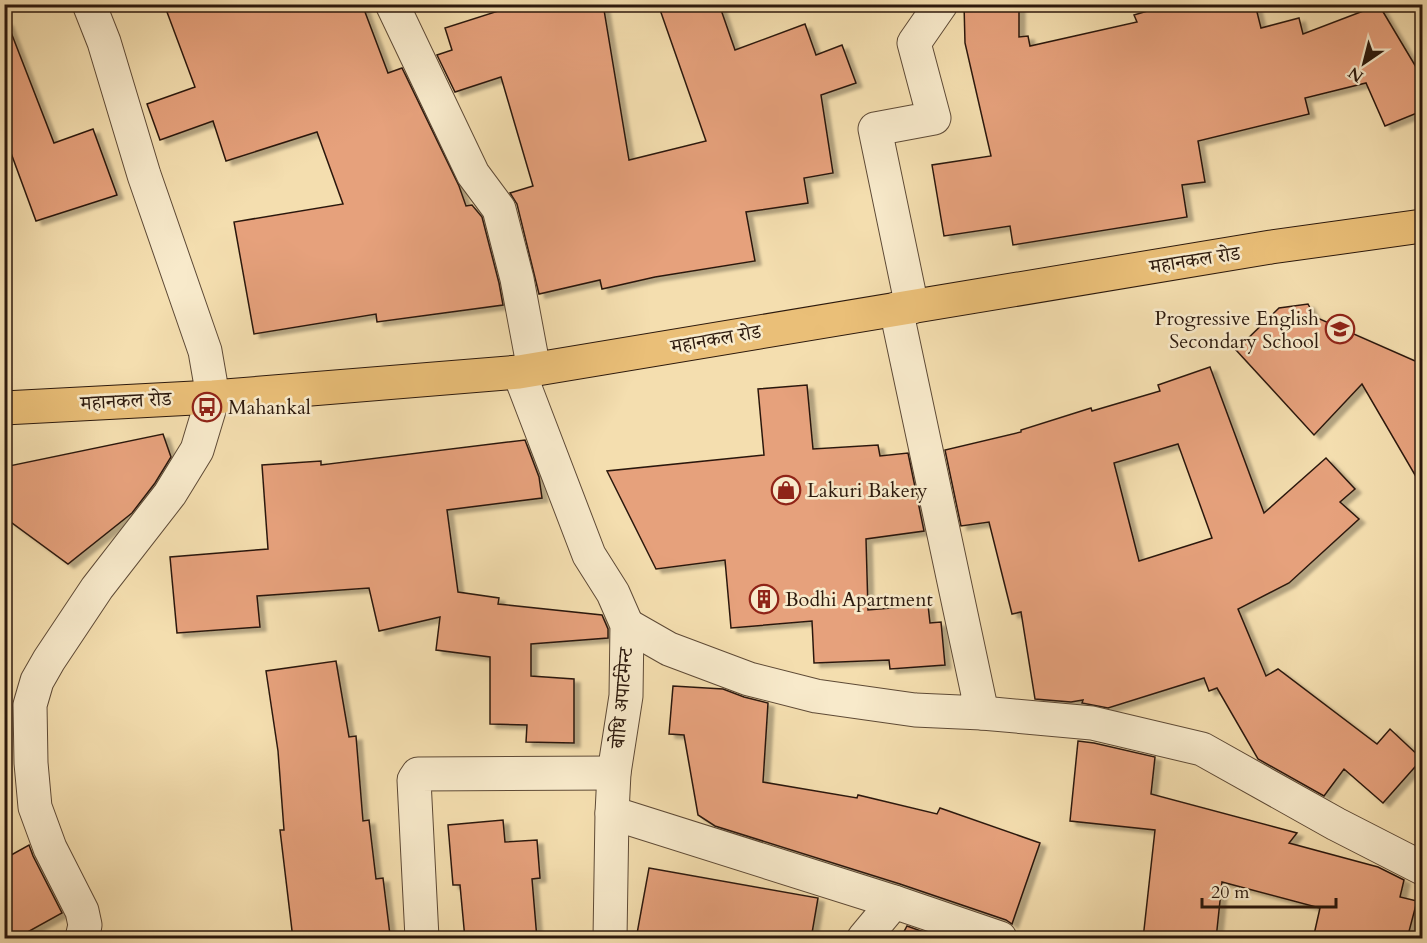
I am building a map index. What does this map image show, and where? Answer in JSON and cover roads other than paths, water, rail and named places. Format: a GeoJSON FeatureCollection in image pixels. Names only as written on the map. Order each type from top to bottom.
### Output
{"type":"FeatureCollection","features":[{"type":"Feature","properties":{"kind":"main road","name":"महानकल रोड"},"geometry":{"type":"LineString","coordinates":[[4,408],[213,397],[526,371],[1271,247],[1422,226]]}},
{"type":"Feature","properties":{"kind":"street"},"geometry":{"type":"LineString","coordinates":[[82,939],[85,925],[82,911],[50,848],[35,807],[31,763],[30,705],[37,681],[49,660],[97,588],[170,494],[197,450],[213,397],[205,351],[144,175],[104,42],[89,4]]}},
{"type":"Feature","properties":{"kind":"street","name":"बोधि अपार्टमेन्ट"},"geometry":{"type":"LineString","coordinates":[[392,4],[473,174],[499,209],[517,279],[526,371],[590,555],[613,593],[627,625],[626,696],[614,773],[610,939]]}},
{"type":"Feature","properties":{"kind":"street"},"geometry":{"type":"LineString","coordinates":[[941,4],[914,43],[934,118],[874,129],[904,308],[982,713]]}},
{"type":"Feature","properties":{"kind":"street"},"geometry":{"type":"LineString","coordinates":[[627,625],[669,649],[749,679],[816,696],[915,710],[982,713],[1092,723],[1202,749],[1336,824],[1422,868]]}},
{"type":"Feature","properties":{"kind":"street"},"geometry":{"type":"LineString","coordinates":[[422,939],[414,780],[418,774],[614,773]]}},
{"type":"Feature","properties":{"kind":"street"},"geometry":{"type":"LineString","coordinates":[[612,813],[894,902],[1000,939]]}},
{"type":"Feature","properties":{"kind":"street"},"geometry":{"type":"LineString","coordinates":[[864,939],[894,902]]}},
{"type":"Feature","properties":{"kind":"place","name":"Progressive English Secondary School"},"geometry":{"type":"Point","coordinates":[1340,329]}},
{"type":"Feature","properties":{"kind":"place","name":"Mahankal"},"geometry":{"type":"Point","coordinates":[207,407]}},
{"type":"Feature","properties":{"kind":"place","name":"Lakuri Bakery"},"geometry":{"type":"Point","coordinates":[786,490]}},
{"type":"Feature","properties":{"kind":"place","name":"Bodhi Apartment"},"geometry":{"type":"Point","coordinates":[764,599]}}]}
